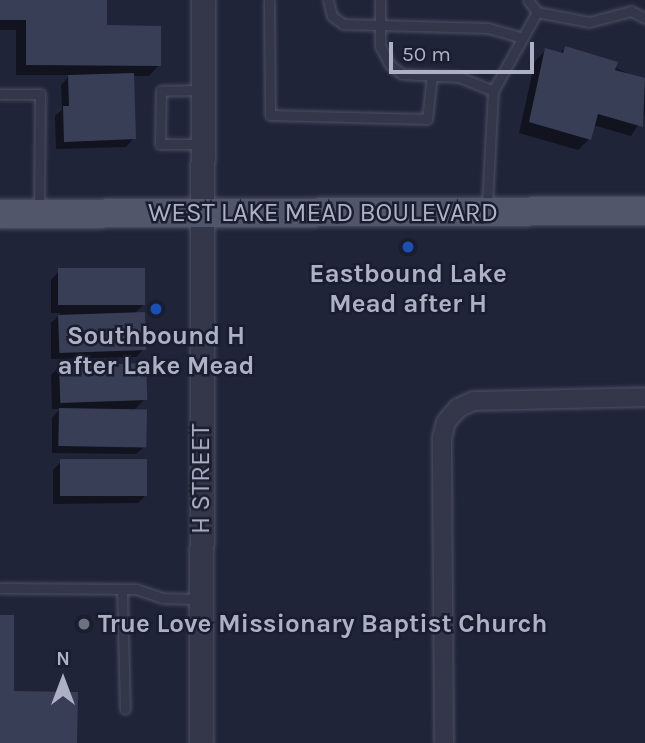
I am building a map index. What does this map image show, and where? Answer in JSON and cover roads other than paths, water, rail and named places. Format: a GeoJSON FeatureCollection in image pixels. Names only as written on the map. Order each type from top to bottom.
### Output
{"type":"FeatureCollection","features":[{"type":"Feature","properties":{"kind":"main road","name":"WEST LAKE MEAD BOULEVARD"},"geometry":{"type":"LineString","coordinates":[[0,214],[645,211]]}},
{"type":"Feature","properties":{"kind":"street","name":"H STREET"},"geometry":{"type":"LineString","coordinates":[[201,743],[203,0]]}},
{"type":"Feature","properties":{"kind":"street"},"geometry":{"type":"LineString","coordinates":[[444,743],[442,438],[446,422],[458,408],[474,401],[645,397]]}},
{"type":"Feature","properties":{"kind":"lane"},"geometry":{"type":"LineString","coordinates":[[269,0],[270,115],[427,119],[432,76]]}},
{"type":"Feature","properties":{"kind":"lane"},"geometry":{"type":"LineString","coordinates":[[328,0],[332,16],[343,24],[380,28],[488,28],[523,38]]}},
{"type":"Feature","properties":{"kind":"lane"},"geometry":{"type":"LineString","coordinates":[[380,0],[380,46],[390,65],[402,74],[459,77],[493,92]]}},
{"type":"Feature","properties":{"kind":"lane"},"geometry":{"type":"LineString","coordinates":[[528,0],[537,12],[589,22],[631,11],[645,18]]}},
{"type":"Feature","properties":{"kind":"lane"},"geometry":{"type":"LineString","coordinates":[[486,212],[493,92],[537,12]]}},
{"type":"Feature","properties":{"kind":"lane"},"geometry":{"type":"LineString","coordinates":[[201,144],[160,144],[161,91],[202,90]]}},
{"type":"Feature","properties":{"kind":"lane"},"geometry":{"type":"LineString","coordinates":[[0,94],[40,94],[39,214]]}},
{"type":"Feature","properties":{"kind":"lane"},"geometry":{"type":"LineString","coordinates":[[0,588],[122,589],[162,598],[201,599]]}},
{"type":"Feature","properties":{"kind":"lane"},"geometry":{"type":"LineString","coordinates":[[122,589],[125,709]]}},
{"type":"Feature","properties":{"kind":"place","name":"Eastbound Lake Mead after H"},"geometry":{"type":"Point","coordinates":[408,247]}},
{"type":"Feature","properties":{"kind":"place","name":"Southbound H after Lake Mead"},"geometry":{"type":"Point","coordinates":[156,309]}},
{"type":"Feature","properties":{"kind":"place","name":"True Love Missionary Baptist Church"},"geometry":{"type":"Point","coordinates":[84,624]}}]}
